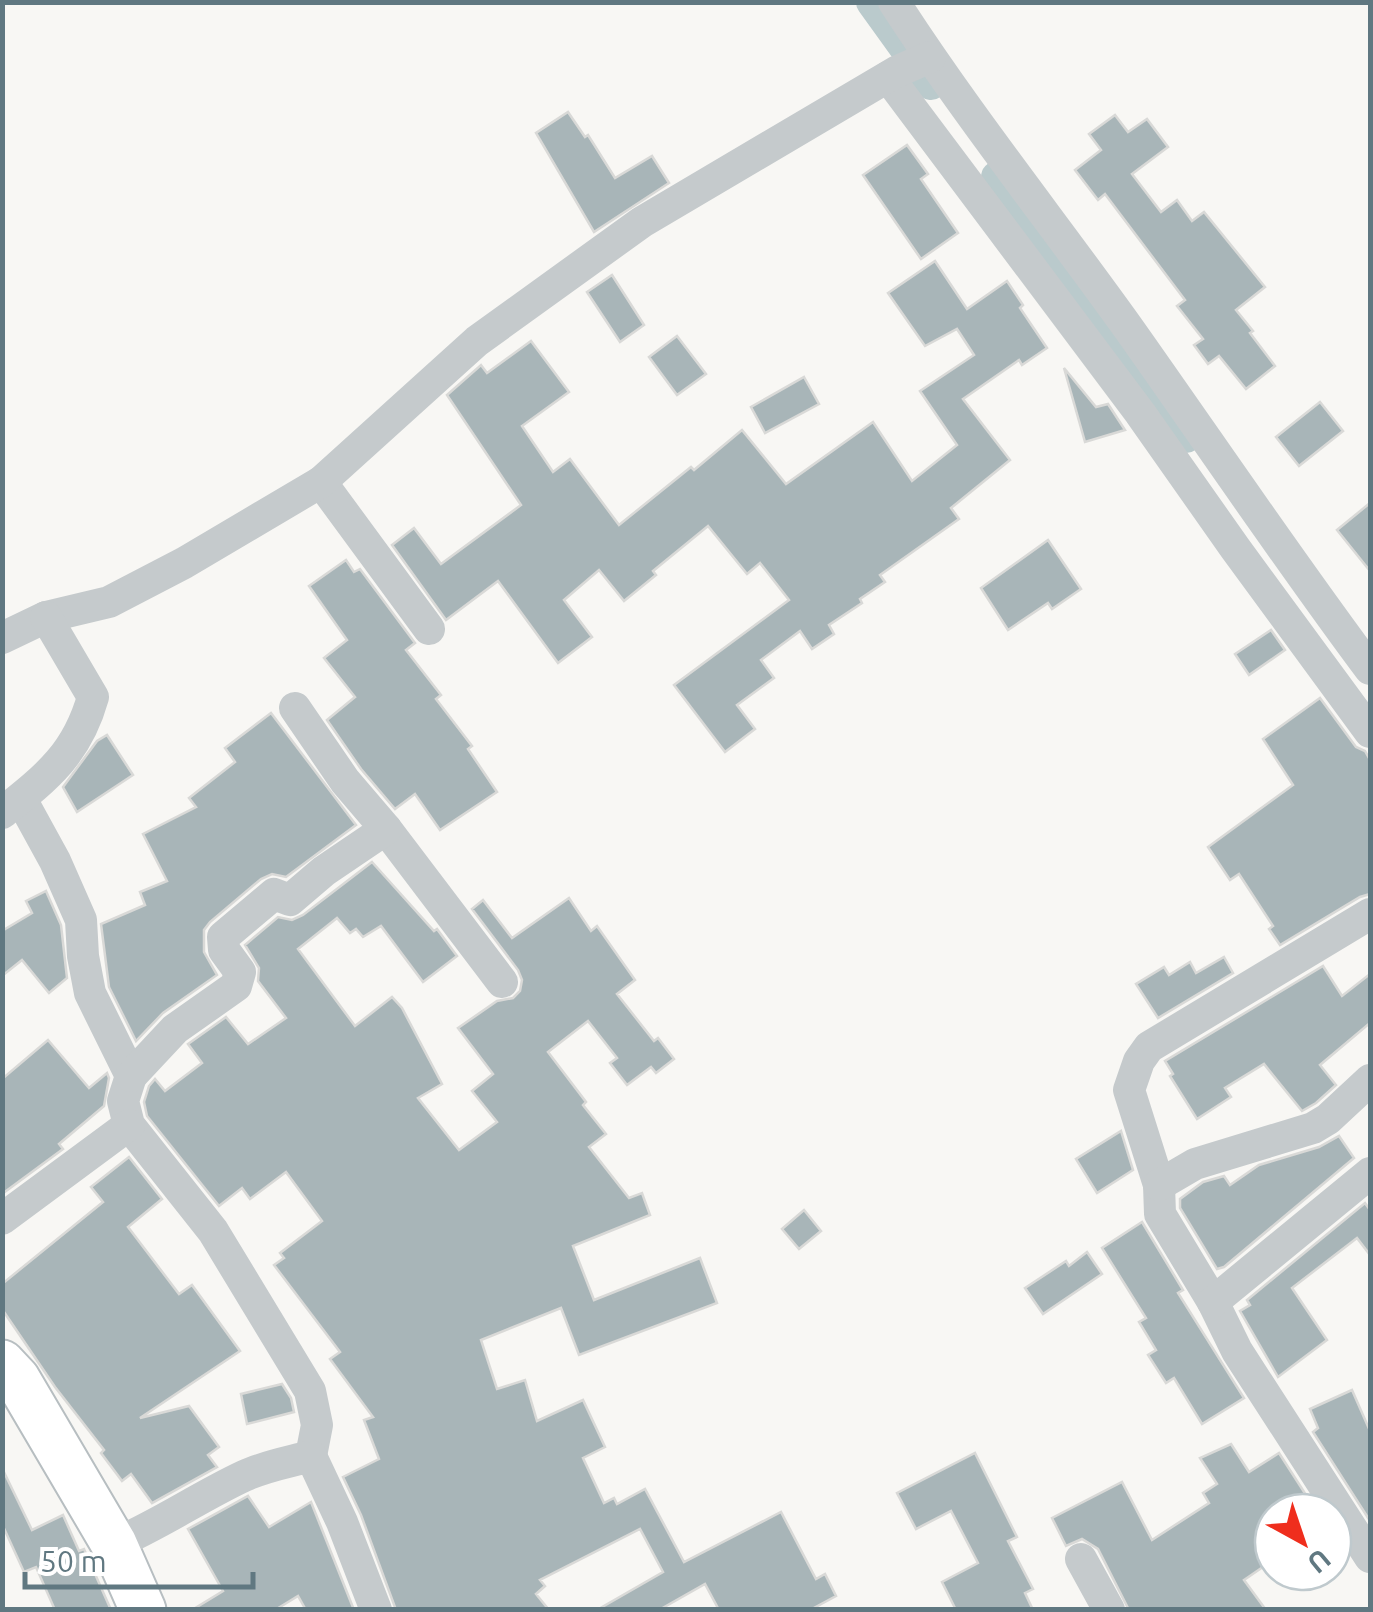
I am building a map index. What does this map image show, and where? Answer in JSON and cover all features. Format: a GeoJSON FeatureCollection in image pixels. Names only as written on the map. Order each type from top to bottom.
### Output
{"type":"FeatureCollection","features":[{"type":"Feature","properties":{"kind":"street"},"geometry":{"type":"LineString","coordinates":[[894,2],[908,67],[1140,413],[1370,732]]}},
{"type":"Feature","properties":{"kind":"street"},"geometry":{"type":"LineString","coordinates":[[2,638],[46,617],[109,602],[184,563],[321,482],[477,340],[642,222],[908,67]]}},
{"type":"Feature","properties":{"kind":"street"},"geometry":{"type":"LineString","coordinates":[[908,67],[1129,329],[1306,584],[1370,669]]}},
{"type":"Feature","properties":{"kind":"street"},"geometry":{"type":"LineString","coordinates":[[321,482],[429,629]]}},
{"type":"Feature","properties":{"kind":"street"},"geometry":{"type":"LineString","coordinates":[[46,617],[93,697],[85,727],[73,748],[12,806],[54,860],[81,920],[90,992],[130,1076]]}},
{"type":"Feature","properties":{"kind":"street"},"geometry":{"type":"LineString","coordinates":[[295,708],[344,781],[502,982]]}},
{"type":"Feature","properties":{"kind":"street"},"geometry":{"type":"LineString","coordinates":[[376,1610],[312,1456],[317,1425],[310,1392],[212,1231],[130,1125],[123,1102],[130,1076],[175,1029],[236,986],[240,972],[224,950],[223,938],[229,930],[274,894],[290,900],[324,871],[386,830]]}},
{"type":"Feature","properties":{"kind":"street"},"geometry":{"type":"LineString","coordinates":[[1370,914],[1149,1047],[1129,1090],[1159,1186],[1160,1214],[1237,1350],[1370,1557]]}},
{"type":"Feature","properties":{"kind":"street"},"geometry":{"type":"LineString","coordinates":[[1159,1186],[1195,1164],[1313,1128],[1370,1080]]}},
{"type":"Feature","properties":{"kind":"street"},"geometry":{"type":"LineString","coordinates":[[2,1219],[130,1125]]}},
{"type":"Feature","properties":{"kind":"street"},"geometry":{"type":"LineString","coordinates":[[1213,1302],[1370,1173]]}},
{"type":"Feature","properties":{"kind":"street"},"geometry":{"type":"LineString","coordinates":[[2,1363],[17,1379],[114,1544],[143,1610]]}},
{"type":"Feature","properties":{"kind":"street"},"geometry":{"type":"LineString","coordinates":[[114,1544],[158,1525],[178,1510],[248,1474],[312,1456]]}},
{"type":"Feature","properties":{"kind":"street"},"geometry":{"type":"LineString","coordinates":[[1081,1560],[1109,1610]]}},
{"type":"Feature","properties":{"kind":"building"},"geometry":{"type":"Polygon","coordinates":[[[568,112],[615,178],[652,156],[669,183],[594,232],[536,133],[568,112]]]}},
{"type":"Feature","properties":{"kind":"building"},"geometry":{"type":"Polygon","coordinates":[[[1115,115],[1128,132],[1147,119],[1168,147],[1132,174],[1161,212],[1177,200],[1192,221],[1204,212],[1265,287],[1236,310],[1275,366],[1246,389],[1219,356],[1208,364],[1194,345],[1203,339],[1177,306],[1185,300],[1105,194],[1098,200],[1075,170],[1101,150],[1089,134],[1115,115]]]}},
{"type":"Feature","properties":{"kind":"building"},"geometry":{"type":"Polygon","coordinates":[[[907,145],[928,174],[921,179],[958,233],[921,259],[863,175],[907,145]]]}},
{"type":"Feature","properties":{"kind":"building"},"geometry":{"type":"Polygon","coordinates":[[[935,261],[967,309],[1007,281],[1047,348],[1022,365],[1019,360],[963,399],[1010,460],[951,508],[959,519],[880,575],[885,582],[829,625],[834,634],[812,649],[800,631],[761,660],[774,678],[737,705],[755,729],[725,752],[674,685],[789,600],[760,563],[747,574],[708,526],[653,571],[656,575],[624,601],[599,570],[564,600],[592,637],[558,663],[498,581],[446,620],[392,545],[414,528],[441,564],[521,505],[447,395],[481,365],[487,373],[531,341],[569,392],[522,426],[553,472],[570,459],[619,525],[742,430],[786,484],[873,422],[912,481],[957,445],[920,391],[974,355],[957,329],[925,346],[888,293],[935,261]]]}},
{"type":"Feature","properties":{"kind":"building"},"geometry":{"type":"Polygon","coordinates":[[[612,275],[644,325],[620,342],[587,292],[612,275]]]}},
{"type":"Feature","properties":{"kind":"building"},"geometry":{"type":"Polygon","coordinates":[[[677,336],[706,374],[677,395],[649,357],[677,336]]]}},
{"type":"Feature","properties":{"kind":"building"},"geometry":{"type":"Polygon","coordinates":[[[1064,368],[1096,407],[1108,404],[1125,430],[1085,442],[1064,368]]]}},
{"type":"Feature","properties":{"kind":"building"},"geometry":{"type":"Polygon","coordinates":[[[804,377],[819,404],[765,433],[751,407],[804,377]]]}},
{"type":"Feature","properties":{"kind":"building"},"geometry":{"type":"Polygon","coordinates":[[[1320,402],[1343,431],[1299,466],[1276,437],[1320,402]]]}},
{"type":"Feature","properties":{"kind":"building"},"geometry":{"type":"Polygon","coordinates":[[[1370,503],[1370,571],[1337,530],[1370,503]]]}},
{"type":"Feature","properties":{"kind":"building"},"geometry":{"type":"Polygon","coordinates":[[[1048,540],[1081,589],[1052,609],[1048,603],[1008,630],[981,588],[1048,540]]]}},
{"type":"Feature","properties":{"kind":"building"},"geometry":{"type":"Polygon","coordinates":[[[346,560],[354,572],[360,569],[415,643],[406,650],[441,695],[436,699],[472,746],[468,749],[497,792],[440,830],[415,794],[395,809],[327,720],[355,697],[324,658],[347,640],[309,586],[346,560]]]}},
{"type":"Feature","properties":{"kind":"building"},"geometry":{"type":"Polygon","coordinates":[[[1271,630],[1285,650],[1249,675],[1235,654],[1271,630]]]}},
{"type":"Feature","properties":{"kind":"building"},"geometry":{"type":"Polygon","coordinates":[[[1320,698],[1370,760],[1370,894],[1280,945],[1269,929],[1273,926],[1239,874],[1230,880],[1208,847],[1293,785],[1263,739],[1320,698]]]}},
{"type":"Feature","properties":{"kind":"building"},"geometry":{"type":"Polygon","coordinates":[[[271,713],[356,825],[286,877],[272,874],[261,879],[210,922],[204,930],[204,952],[217,975],[163,1013],[136,1041],[109,987],[101,924],[145,905],[140,892],[167,881],[143,834],[196,807],[189,798],[235,762],[225,748],[271,713]]]}},
{"type":"Feature","properties":{"kind":"building"},"geometry":{"type":"Polygon","coordinates":[[[107,735],[133,775],[77,812],[63,787],[97,741],[107,735]]]}},
{"type":"Feature","properties":{"kind":"building"},"geometry":{"type":"Polygon","coordinates":[[[372,862],[434,931],[437,929],[457,956],[423,982],[381,926],[363,937],[356,929],[350,933],[337,918],[298,949],[355,1026],[392,997],[402,1008],[442,1084],[418,1098],[459,1150],[497,1122],[472,1091],[493,1074],[458,1028],[497,1001],[513,998],[520,991],[522,980],[472,909],[483,900],[512,938],[569,898],[591,931],[597,926],[635,980],[617,994],[654,1041],[658,1038],[674,1059],[656,1073],[651,1067],[627,1085],[610,1063],[617,1058],[588,1021],[548,1052],[606,1134],[589,1147],[629,1198],[642,1193],[650,1215],[573,1246],[594,1300],[700,1258],[717,1303],[579,1355],[561,1308],[481,1340],[497,1389],[525,1380],[537,1421],[583,1400],[605,1447],[583,1458],[604,1503],[614,1498],[617,1504],[645,1489],[684,1562],[781,1512],[816,1579],[825,1574],[836,1596],[810,1610],[719,1610],[705,1584],[659,1610],[597,1610],[663,1572],[640,1529],[540,1580],[545,1586],[536,1594],[549,1610],[396,1610],[343,1477],[379,1459],[364,1420],[373,1417],[330,1359],[340,1352],[274,1265],[284,1258],[280,1253],[322,1221],[286,1172],[250,1199],[242,1188],[219,1206],[147,1116],[144,1102],[155,1079],[165,1091],[202,1063],[188,1044],[226,1017],[248,1044],[286,1018],[258,981],[259,968],[245,945],[278,917],[292,920],[303,915],[372,862]]]}},
{"type":"Feature","properties":{"kind":"building"},"geometry":{"type":"Polygon","coordinates":[[[46,891],[61,925],[67,978],[49,993],[22,960],[2,976],[2,931],[32,913],[26,901],[46,891]]]}},
{"type":"Feature","properties":{"kind":"building"},"geometry":{"type":"Polygon","coordinates":[[[1224,957],[1233,973],[1158,1018],[1136,984],[1164,967],[1169,975],[1190,962],[1196,973],[1224,957]]]}},
{"type":"Feature","properties":{"kind":"building"},"geometry":{"type":"Polygon","coordinates":[[[1323,966],[1342,996],[1370,974],[1370,1023],[1320,1065],[1336,1085],[1302,1111],[1264,1064],[1225,1088],[1231,1097],[1197,1119],[1165,1061],[1323,966]]]}},
{"type":"Feature","properties":{"kind":"building"},"geometry":{"type":"Polygon","coordinates":[[[48,1040],[89,1088],[107,1073],[104,1106],[59,1144],[63,1149],[2,1194],[2,1079],[48,1040]]]}},
{"type":"Feature","properties":{"kind":"building"},"geometry":{"type":"Polygon","coordinates":[[[1121,1131],[1133,1170],[1097,1193],[1076,1159],[1121,1131]]]}},
{"type":"Feature","properties":{"kind":"building"},"geometry":{"type":"Polygon","coordinates":[[[1339,1136],[1354,1158],[1217,1269],[1180,1208],[1180,1199],[1203,1182],[1224,1176],[1230,1185],[1259,1165],[1319,1147],[1339,1136]]]}},
{"type":"Feature","properties":{"kind":"building"},"geometry":{"type":"Polygon","coordinates":[[[129,1157],[162,1199],[128,1227],[179,1294],[192,1285],[240,1351],[140,1418],[189,1406],[219,1447],[208,1455],[217,1467],[152,1503],[131,1474],[122,1481],[2,1309],[2,1284],[103,1202],[91,1187],[129,1157]]]}},
{"type":"Feature","properties":{"kind":"building"},"geometry":{"type":"Polygon","coordinates":[[[1365,1203],[1370,1210],[1370,1255],[1357,1238],[1292,1288],[1327,1340],[1278,1377],[1240,1311],[1250,1305],[1247,1300],[1365,1203]]]}},
{"type":"Feature","properties":{"kind":"building"},"geometry":{"type":"Polygon","coordinates":[[[804,1210],[821,1231],[799,1249],[782,1229],[804,1210]]]}},
{"type":"Feature","properties":{"kind":"building"},"geometry":{"type":"Polygon","coordinates":[[[1142,1222],[1183,1290],[1178,1293],[1244,1398],[1202,1424],[1174,1378],[1166,1383],[1148,1355],[1156,1350],[1139,1322],[1146,1318],[1102,1248],[1142,1222]]]}},
{"type":"Feature","properties":{"kind":"building"},"geometry":{"type":"Polygon","coordinates":[[[1087,1252],[1102,1274],[1043,1314],[1025,1288],[1066,1261],[1069,1266],[1087,1252]]]}},
{"type":"Feature","properties":{"kind":"building"},"geometry":{"type":"Polygon","coordinates":[[[282,1384],[294,1412],[247,1424],[241,1394],[282,1384]]]}},
{"type":"Feature","properties":{"kind":"building"},"geometry":{"type":"Polygon","coordinates":[[[1352,1390],[1370,1431],[1370,1521],[1313,1432],[1318,1428],[1310,1409],[1352,1390]]]}},
{"type":"Feature","properties":{"kind":"building"},"geometry":{"type":"Polygon","coordinates":[[[1231,1444],[1249,1472],[1279,1453],[1304,1492],[1253,1492],[1253,1574],[1244,1580],[1266,1610],[1129,1610],[1098,1549],[1082,1539],[1066,1546],[1052,1518],[1122,1482],[1152,1540],[1209,1503],[1203,1493],[1217,1484],[1200,1458],[1231,1444]]]}},
{"type":"Feature","properties":{"kind":"building"},"geometry":{"type":"Polygon","coordinates":[[[975,1453],[1017,1537],[1008,1541],[1033,1589],[1025,1593],[1033,1610],[956,1610],[942,1582],[978,1563],[951,1511],[916,1529],[897,1493],[975,1453]]]}},
{"type":"Feature","properties":{"kind":"building"},"geometry":{"type":"Polygon","coordinates":[[[2,1468],[32,1530],[63,1515],[79,1551],[84,1549],[111,1610],[55,1610],[36,1567],[24,1572],[2,1524],[2,1468]]]}},
{"type":"Feature","properties":{"kind":"building"},"geometry":{"type":"Polygon","coordinates":[[[248,1496],[269,1527],[311,1502],[354,1610],[306,1610],[298,1596],[275,1610],[192,1610],[223,1591],[188,1529],[248,1496]]]}},
{"type":"Feature","properties":{"kind":"waterway"},"geometry":{"type":"LineString","coordinates":[[872,2],[931,84]]}},
{"type":"Feature","properties":{"kind":"waterway"},"geometry":{"type":"LineString","coordinates":[[997,177],[1186,437]]}}]}
